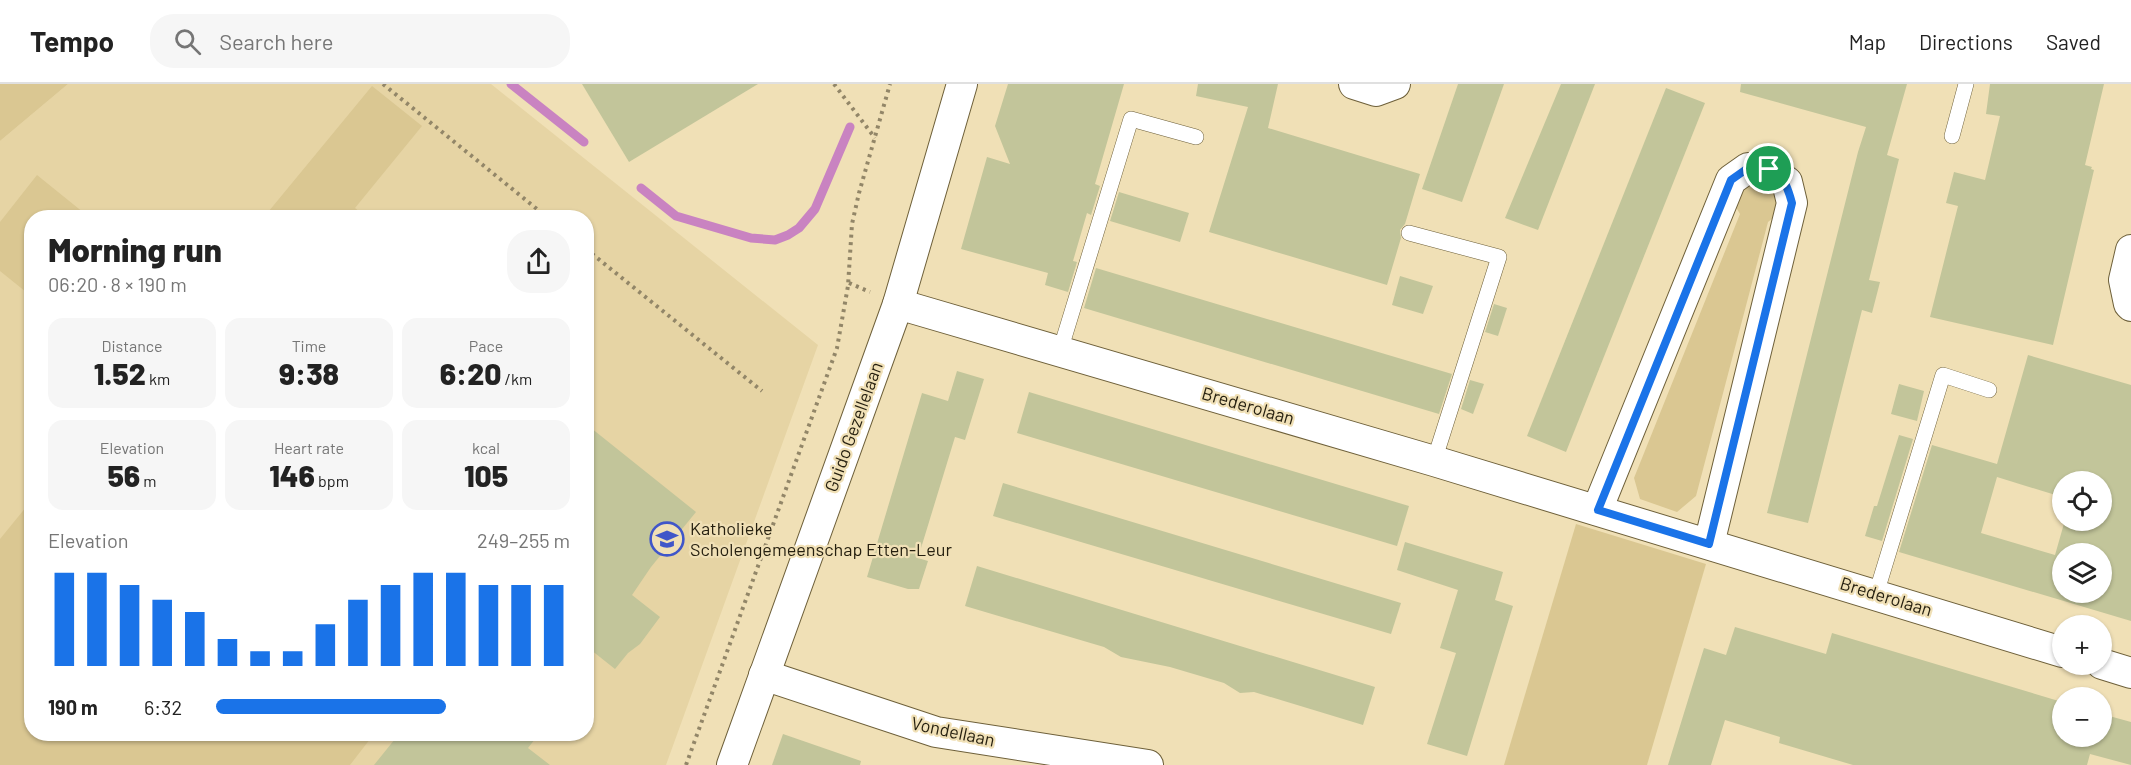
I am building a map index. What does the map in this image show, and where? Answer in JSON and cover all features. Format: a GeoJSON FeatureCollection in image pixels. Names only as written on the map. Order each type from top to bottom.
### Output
{"type":"FeatureCollection","features":[{"type":"Feature","properties":{"kind":"street","name":"Guido Gezellelaan"},"geometry":{"type":"LineString","coordinates":[[732,765],[898,304],[962,84]]}},
{"type":"Feature","properties":{"kind":"street"},"geometry":{"type":"LineString","coordinates":[[1354,84],[1376,91],[1395,84]]}},
{"type":"Feature","properties":{"kind":"street"},"geometry":{"type":"LineString","coordinates":[[1598,510],[1731,180],[1748,168],[1769,169],[1787,182],[1792,203],[1709,544]]}},
{"type":"Feature","properties":{"kind":"street"},"geometry":{"type":"LineString","coordinates":[[2131,250],[2124,280],[2131,306]]}},
{"type":"Feature","properties":{"kind":"street","name":"Brederolaan"},"geometry":{"type":"LineString","coordinates":[[898,304],[1434,460],[2052,649]]}},
{"type":"Feature","properties":{"kind":"street"},"geometry":{"type":"LineString","coordinates":[[2112,667],[2131,673]]}},
{"type":"Feature","properties":{"kind":"street","name":"Vondellaan"},"geometry":{"type":"LineString","coordinates":[[764,675],[936,732],[1148,765]]}},
{"type":"Feature","properties":{"kind":"lane"},"geometry":{"type":"LineString","coordinates":[[1952,136],[1966,84]]}},
{"type":"Feature","properties":{"kind":"lane"},"geometry":{"type":"LineString","coordinates":[[1060,351],[1131,119],[1196,137]]}},
{"type":"Feature","properties":{"kind":"lane"},"geometry":{"type":"LineString","coordinates":[[1409,233],[1499,257],[1434,460]]}},
{"type":"Feature","properties":{"kind":"lane"},"geometry":{"type":"LineString","coordinates":[[1876,594],[1942,375],[1989,390]]}},
{"type":"Feature","properties":{"kind":"path"},"geometry":{"type":"LineString","coordinates":[[383,84],[538,210]]}},
{"type":"Feature","properties":{"kind":"path"},"geometry":{"type":"LineString","coordinates":[[834,84],[875,138]]}},
{"type":"Feature","properties":{"kind":"path"},"geometry":{"type":"LineString","coordinates":[[686,765],[837,348],[848,286],[852,224],[890,84]]}},
{"type":"Feature","properties":{"kind":"path"},"geometry":{"type":"LineString","coordinates":[[594,255],[762,391]]}},
{"type":"Feature","properties":{"kind":"shaded area"},"geometry":{"type":"Polygon","coordinates":[[[0,84],[68,84],[0,141],[0,84]]]}},
{"type":"Feature","properties":{"kind":"shaded area","name":"Katholieke Scholengemeenschap Etten-Leur"},"geometry":{"type":"Polygon","coordinates":[[[68,84],[491,84],[818,345],[666,765],[0,765],[0,141],[68,84]]]}},
{"type":"Feature","properties":{"kind":"shaded area"},"geometry":{"type":"Polygon","coordinates":[[[372,86],[422,126],[355,208],[357,210],[270,210],[372,86]]]}},
{"type":"Feature","properties":{"kind":"shaded area"},"geometry":{"type":"Polygon","coordinates":[[[37,175],[80,210],[24,210],[24,290],[0,271],[0,222],[37,175]]]}},
{"type":"Feature","properties":{"kind":"shaded area"},"geometry":{"type":"Polygon","coordinates":[[[1747,180],[1773,183],[1779,198],[1778,214],[1768,222],[1696,496],[1677,512],[1640,499],[1634,478],[1740,214],[1733,202],[1747,180]]]}},
{"type":"Feature","properties":{"kind":"shaded area"},"geometry":{"type":"Polygon","coordinates":[[[24,510],[24,741],[369,741],[350,765],[0,765],[0,539],[24,510]]]}},
{"type":"Feature","properties":{"kind":"shaded area"},"geometry":{"type":"Polygon","coordinates":[[[1576,524],[1706,564],[1647,765],[1504,765],[1576,524]]]}},
{"type":"Feature","properties":{"kind":"building"},"geometry":{"type":"Polygon","coordinates":[[[582,84],[758,84],[629,162],[582,84]]]}},
{"type":"Feature","properties":{"kind":"building"},"geometry":{"type":"Polygon","coordinates":[[[1008,84],[1124,84],[1095,184],[1100,186],[1091,215],[1087,213],[1073,261],[1077,262],[1068,292],[1045,285],[1048,273],[961,249],[987,157],[1010,164],[995,126],[1008,84]]]}},
{"type":"Feature","properties":{"kind":"building"},"geometry":{"type":"Polygon","coordinates":[[[1198,84],[1278,84],[1268,128],[1420,174],[1405,224],[1400,230],[1401,238],[1387,285],[1209,232],[1248,107],[1196,96],[1198,84]]]}},
{"type":"Feature","properties":{"kind":"building"},"geometry":{"type":"Polygon","coordinates":[[[1458,84],[1504,84],[1462,202],[1422,189],[1458,84]]]}},
{"type":"Feature","properties":{"kind":"building"},"geometry":{"type":"Polygon","coordinates":[[[1561,84],[1595,84],[1538,230],[1505,218],[1561,84]]]}},
{"type":"Feature","properties":{"kind":"building"},"geometry":{"type":"Polygon","coordinates":[[[1741,84],[1907,84],[1887,155],[1899,159],[1869,280],[1880,282],[1872,313],[1862,310],[1808,523],[1767,513],[1866,127],[1740,92],[1741,84]]]}},
{"type":"Feature","properties":{"kind":"building"},"geometry":{"type":"Polygon","coordinates":[[[1990,84],[2104,84],[2085,165],[2094,170],[2053,345],[1930,317],[1958,206],[1946,203],[1954,172],[1985,180],[2000,116],[1986,114],[1990,84]]]}},
{"type":"Feature","properties":{"kind":"building"},"geometry":{"type":"Polygon","coordinates":[[[1666,88],[1705,103],[1566,452],[1527,436],[1666,88]]]}},
{"type":"Feature","properties":{"kind":"building"},"geometry":{"type":"Polygon","coordinates":[[[1119,192],[1189,213],[1180,242],[1110,221],[1119,192]]]}},
{"type":"Feature","properties":{"kind":"building"},"geometry":{"type":"Polygon","coordinates":[[[1096,268],[1452,374],[1439,414],[1084,308],[1096,268]]]}},
{"type":"Feature","properties":{"kind":"building"},"geometry":{"type":"Polygon","coordinates":[[[1400,276],[1433,286],[1423,314],[1392,305],[1400,276]]]}},
{"type":"Feature","properties":{"kind":"building"},"geometry":{"type":"Polygon","coordinates":[[[1494,304],[1507,308],[1498,336],[1485,332],[1494,304]]]}},
{"type":"Feature","properties":{"kind":"building"},"geometry":{"type":"Polygon","coordinates":[[[2028,355],[2131,385],[2131,621],[2070,603],[2112,603],[2112,543],[2058,543],[2062,531],[2112,531],[2112,471],[2052,471],[2052,494],[1997,477],[1981,533],[2052,554],[2052,598],[1899,552],[1932,445],[1997,464],[2028,355]]]}},
{"type":"Feature","properties":{"kind":"building"},"geometry":{"type":"Polygon","coordinates":[[[957,371],[984,379],[965,440],[955,437],[918,558],[928,561],[919,589],[908,589],[867,577],[922,393],[948,401],[957,371]]]}},
{"type":"Feature","properties":{"kind":"building"},"geometry":{"type":"Polygon","coordinates":[[[1470,380],[1484,384],[1473,414],[1461,409],[1470,380]]]}},
{"type":"Feature","properties":{"kind":"building"},"geometry":{"type":"Polygon","coordinates":[[[1899,384],[1924,391],[1917,421],[1891,414],[1899,384]]]}},
{"type":"Feature","properties":{"kind":"building"},"geometry":{"type":"Polygon","coordinates":[[[1029,392],[1409,506],[1397,546],[1017,433],[1029,392]]]}},
{"type":"Feature","properties":{"kind":"building"},"geometry":{"type":"Polygon","coordinates":[[[594,430],[696,512],[651,567],[632,595],[660,617],[640,644],[628,653],[615,669],[594,652],[594,430]]]}},
{"type":"Feature","properties":{"kind":"building"},"geometry":{"type":"Polygon","coordinates":[[[1899,435],[1913,439],[1882,541],[1865,536],[1874,506],[1877,506],[1899,435]]]}},
{"type":"Feature","properties":{"kind":"building"},"geometry":{"type":"Polygon","coordinates":[[[1003,483],[1401,603],[1391,634],[993,516],[1003,483]]]}},
{"type":"Feature","properties":{"kind":"building"},"geometry":{"type":"Polygon","coordinates":[[[1405,542],[1503,572],[1495,600],[1513,606],[1467,756],[1427,744],[1456,653],[1440,648],[1458,590],[1397,570],[1405,542]]]}},
{"type":"Feature","properties":{"kind":"building"},"geometry":{"type":"Polygon","coordinates":[[[977,566],[1375,687],[1363,725],[1254,692],[1240,693],[1224,683],[1170,667],[1121,657],[1104,647],[965,606],[977,566]]]}},
{"type":"Feature","properties":{"kind":"building"},"geometry":{"type":"Polygon","coordinates":[[[1735,627],[1826,654],[1832,633],[2052,699],[2052,747],[2112,747],[2112,717],[2131,722],[2131,765],[2090,754],[2087,765],[1853,765],[1779,743],[1780,737],[1725,720],[1711,765],[1668,765],[1704,648],[1726,655],[1735,627]]]}},
{"type":"Feature","properties":{"kind":"building"},"geometry":{"type":"Polygon","coordinates":[[[783,734],[861,761],[860,765],[772,765],[783,734]]]}},
{"type":"Feature","properties":{"kind":"building"},"geometry":{"type":"Polygon","coordinates":[[[393,741],[534,741],[528,748],[550,765],[374,765],[393,741]]]}},
{"type":"Feature","properties":{"kind":"waterway"},"geometry":{"type":"LineString","coordinates":[[511,84],[584,142]]}},
{"type":"Feature","properties":{"kind":"waterway"},"geometry":{"type":"LineString","coordinates":[[641,188],[676,216],[751,238],[775,240],[799,228],[815,209],[850,127]]}},
{"type":"Feature","properties":{"kind":"place","name":"Katholieke Scholengemeenschap Etten-Leur"},"geometry":{"type":"Point","coordinates":[667,539]}},
{"type":"Feature","properties":{"kind":"route"},"geometry":{"type":"LineString","coordinates":[[1748,168],[1769,169],[1787,182],[1792,203],[1709,544],[1598,510],[1731,180],[1748,168]]}}]}
